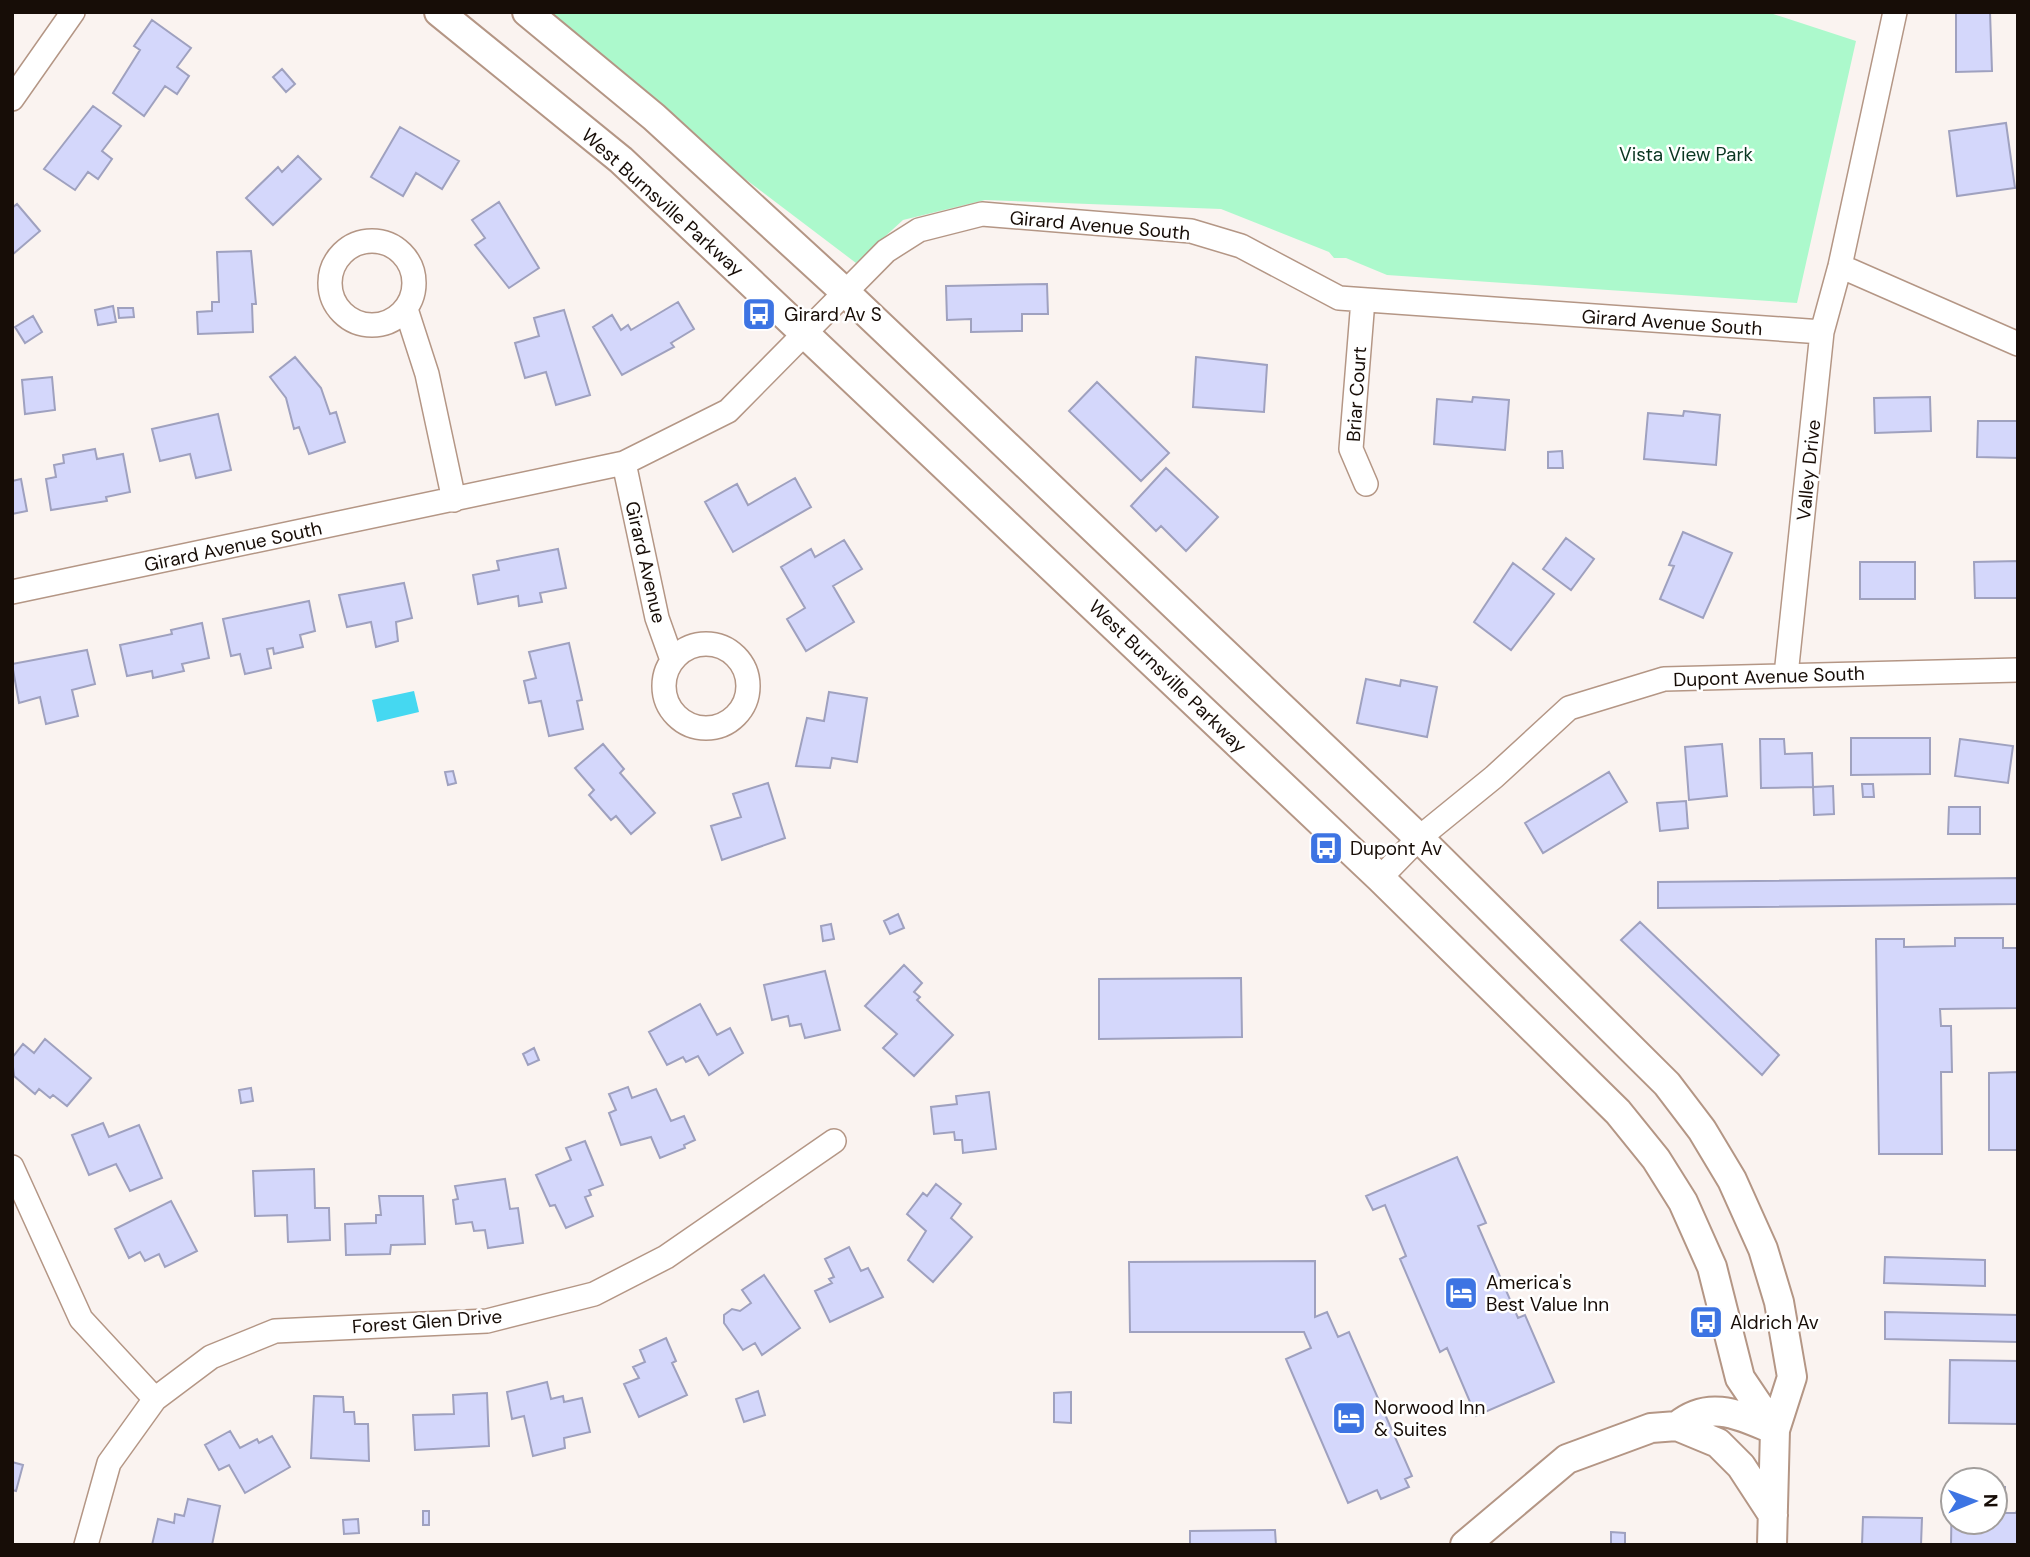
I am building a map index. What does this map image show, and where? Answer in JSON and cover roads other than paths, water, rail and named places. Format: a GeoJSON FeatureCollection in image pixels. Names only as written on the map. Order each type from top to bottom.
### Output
{"type":"FeatureCollection","features":[{"type":"Feature","properties":{"kind":"street"},"geometry":{"type":"LineString","coordinates":[[12,99],[73,12]]}},
{"type":"Feature","properties":{"kind":"street","name":"West Burnsville Parkway"},"geometry":{"type":"LineString","coordinates":[[439,12],[621,160],[1380,878],[1618,1112],[1656,1159],[1683,1202],[1712,1267],[1740,1378],[1775,1430]]}},
{"type":"Feature","properties":{"kind":"street"},"geometry":{"type":"LineString","coordinates":[[527,12],[654,117],[846,293],[1419,838],[1667,1084],[1702,1130],[1732,1180],[1763,1248],[1780,1302],[1792,1377],[1775,1430],[1772,1545]]}},
{"type":"Feature","properties":{"kind":"street","name":"Valley Drive"},"geometry":{"type":"LineString","coordinates":[[1786,675],[1822,332],[1840,266],[1893,13]]}},
{"type":"Feature","properties":{"kind":"street","name":"Girard Avenue South"},"geometry":{"type":"LineString","coordinates":[[12,592],[624,463],[728,411],[886,251],[919,230],[982,214],[1191,231],[1241,246],[1339,298],[1822,332]]}},
{"type":"Feature","properties":{"kind":"street"},"geometry":{"type":"LineString","coordinates":[[1840,266],[2018,344]]}},
{"type":"Feature","properties":{"kind":"street","name":"Briar Court"},"geometry":{"type":"LineString","coordinates":[[1363,300],[1350,449],[1366,484]]}},
{"type":"Feature","properties":{"kind":"street"},"geometry":{"type":"LineString","coordinates":[[406,309],[427,374],[454,500]]}},
{"type":"Feature","properties":{"kind":"street","name":"Girard Avenue"},"geometry":{"type":"LineString","coordinates":[[624,463],[657,618],[672,660]]}},
{"type":"Feature","properties":{"kind":"street","name":"Dupont Avenue South"},"geometry":{"type":"LineString","coordinates":[[1380,878],[1419,838],[1494,777],[1569,708],[1664,679],[2018,670]]}},
{"type":"Feature","properties":{"kind":"street","name":"Forest Glen Drive"},"geometry":{"type":"LineString","coordinates":[[86,1545],[109,1463],[155,1399],[211,1357],[275,1331],[487,1321],[594,1294],[666,1257],[834,1142]]}},
{"type":"Feature","properties":{"kind":"street"},"geometry":{"type":"LineString","coordinates":[[12,1167],[81,1319],[155,1399]]}},
{"type":"Feature","properties":{"kind":"street"},"geometry":{"type":"LineString","coordinates":[[1677,1426],[1692,1414],[1713,1410],[1741,1416],[1775,1430]]}},
{"type":"Feature","properties":{"kind":"street"},"geometry":{"type":"LineString","coordinates":[[1465,1545],[1567,1459],[1650,1428],[1677,1426],[1718,1443],[1741,1466],[1773,1515]]}},
{"type":"Feature","properties":{"kind":"water"},"geometry":{"type":"Polygon","coordinates":[[[414,691],[419,712],[377,722],[372,700],[414,691]]]}},
{"type":"Feature","properties":{"kind":"place","name":"Girard Av S"},"geometry":{"type":"Point","coordinates":[759,314]}},
{"type":"Feature","properties":{"kind":"place","name":"Dupont Av"},"geometry":{"type":"Point","coordinates":[1326,848]}},
{"type":"Feature","properties":{"kind":"place","name":"America's Best Value Inn"},"geometry":{"type":"Point","coordinates":[1461,1293]}},
{"type":"Feature","properties":{"kind":"place","name":"Aldrich Av"},"geometry":{"type":"Point","coordinates":[1706,1322]}},
{"type":"Feature","properties":{"kind":"place","name":"Norwood Inn & Suites"},"geometry":{"type":"Point","coordinates":[1349,1418]}},
{"type":"Feature","properties":{"kind":"park label","name":"Vista View Park"},"geometry":{"type":"Point","coordinates":[1686,154]}}]}
